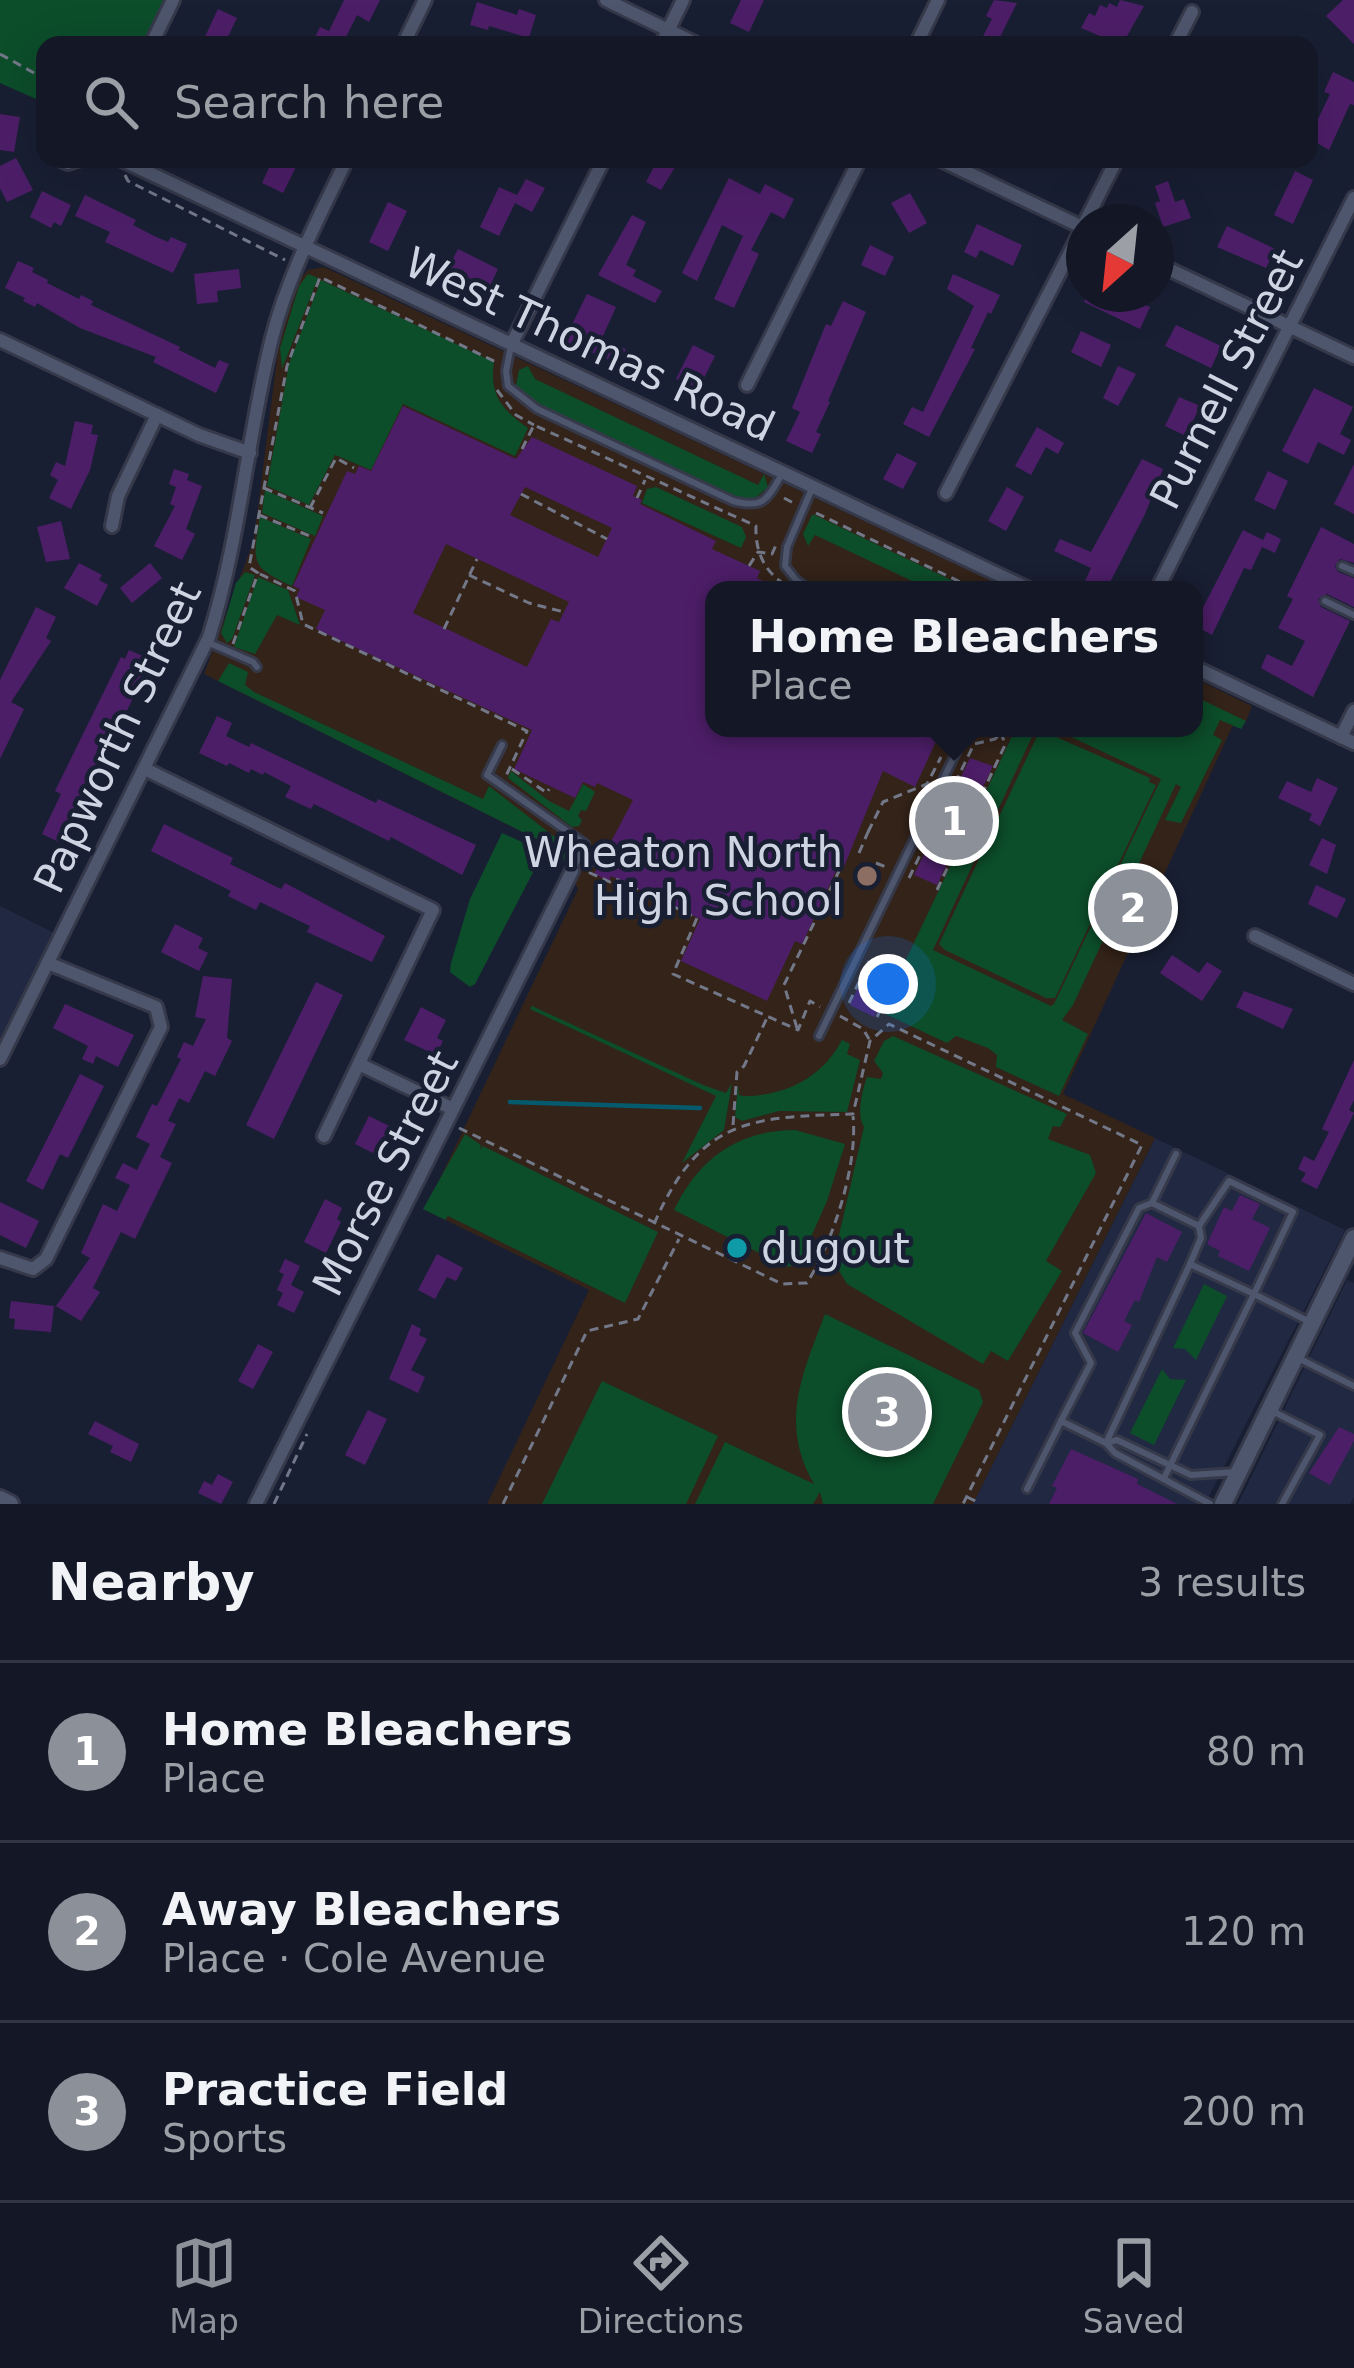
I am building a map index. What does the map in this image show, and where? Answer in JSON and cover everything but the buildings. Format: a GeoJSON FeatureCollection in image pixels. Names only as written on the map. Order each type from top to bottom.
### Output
{"type":"FeatureCollection","features":[{"type":"Feature","properties":{"kind":"street"},"geometry":{"type":"LineString","coordinates":[[155,36],[173,0]]}},
{"type":"Feature","properties":{"kind":"street"},"geometry":{"type":"LineString","coordinates":[[407,36],[425,0]]}},
{"type":"Feature","properties":{"kind":"street"},"geometry":{"type":"LineString","coordinates":[[606,0],[680,36]]}},
{"type":"Feature","properties":{"kind":"street"},"geometry":{"type":"LineString","coordinates":[[665,36],[683,0]]}},
{"type":"Feature","properties":{"kind":"street"},"geometry":{"type":"LineString","coordinates":[[920,36],[938,0]]}},
{"type":"Feature","properties":{"kind":"street"},"geometry":{"type":"LineString","coordinates":[[1180,36],[1192,12]]}},
{"type":"Feature","properties":{"kind":"street","name":"West Thomas Road"},"geometry":{"type":"LineString","coordinates":[[131,168],[306,245],[1012,581]]}},
{"type":"Feature","properties":{"kind":"street","name":"Papworth Street"},"geometry":{"type":"LineString","coordinates":[[0,1059],[206,642],[229,566],[273,336],[306,245],[343,168]]}},
{"type":"Feature","properties":{"kind":"street"},"geometry":{"type":"LineString","coordinates":[[512,343],[600,168]]}},
{"type":"Feature","properties":{"kind":"street"},"geometry":{"type":"LineString","coordinates":[[747,385],[856,168]]}},
{"type":"Feature","properties":{"kind":"street"},"geometry":{"type":"LineString","coordinates":[[958,168],[1066,218]]}},
{"type":"Feature","properties":{"kind":"street"},"geometry":{"type":"LineString","coordinates":[[1095,204],[1113,168]]}},
{"type":"Feature","properties":{"kind":"street","name":"Purnell Street"},"geometry":{"type":"LineString","coordinates":[[1162,581],[1354,198]]}},
{"type":"Feature","properties":{"kind":"street"},"geometry":{"type":"LineString","coordinates":[[946,493],[1066,261]]}},
{"type":"Feature","properties":{"kind":"street"},"geometry":{"type":"LineString","coordinates":[[1174,271],[1354,357]]}},
{"type":"Feature","properties":{"kind":"street"},"geometry":{"type":"LineString","coordinates":[[0,340],[157,415],[250,452]]}},
{"type":"Feature","properties":{"kind":"street"},"geometry":{"type":"LineString","coordinates":[[112,526],[118,496],[157,415]]}},
{"type":"Feature","properties":{"kind":"street"},"geometry":{"type":"LineString","coordinates":[[1203,672],[1347,740],[1354,711]]}},
{"type":"Feature","properties":{"kind":"street"},"geometry":{"type":"LineString","coordinates":[[146,769],[433,910],[324,1136]]}},
{"type":"Feature","properties":{"kind":"street","name":"Morse Street"},"geometry":{"type":"LineString","coordinates":[[256,1504],[572,871]]}},
{"type":"Feature","properties":{"kind":"street"},"geometry":{"type":"LineString","coordinates":[[1255,936],[1354,984]]}},
{"type":"Feature","properties":{"kind":"street"},"geometry":{"type":"LineString","coordinates":[[0,1258],[33,1269],[46,1259],[161,1027],[156,1007],[48,963]]}},
{"type":"Feature","properties":{"kind":"street"},"geometry":{"type":"LineString","coordinates":[[359,1064],[450,1116]]}},
{"type":"Feature","properties":{"kind":"street"},"geometry":{"type":"LineString","coordinates":[[1223,1504],[1354,1238]]}},
{"type":"Feature","properties":{"kind":"street"},"geometry":{"type":"LineString","coordinates":[[0,1499],[10,1504]]}},
{"type":"Feature","properties":{"kind":"lane"},"geometry":{"type":"LineString","coordinates":[[512,343],[508,386],[537,410],[751,506],[765,500],[783,472]]}},
{"type":"Feature","properties":{"kind":"lane"},"geometry":{"type":"LineString","coordinates":[[797,581],[785,566],[787,547],[813,486]]}},
{"type":"Feature","properties":{"kind":"lane"},"geometry":{"type":"LineString","coordinates":[[1342,566],[1354,572]]}},
{"type":"Feature","properties":{"kind":"lane"},"geometry":{"type":"LineString","coordinates":[[1325,601],[1354,615]]}},
{"type":"Feature","properties":{"kind":"lane"},"geometry":{"type":"LineString","coordinates":[[206,642],[257,667]]}},
{"type":"Feature","properties":{"kind":"lane"},"geometry":{"type":"LineString","coordinates":[[819,1036],[964,737]]}},
{"type":"Feature","properties":{"kind":"lane"},"geometry":{"type":"LineString","coordinates":[[502,746],[488,775],[585,844],[572,871]]}},
{"type":"Feature","properties":{"kind":"lane"},"geometry":{"type":"LineString","coordinates":[[0,1022],[15,1029]]}},
{"type":"Feature","properties":{"kind":"lane"},"geometry":{"type":"LineString","coordinates":[[1027,1490],[1091,1363],[1075,1333],[1139,1208],[1152,1203],[1176,1154]]}},
{"type":"Feature","properties":{"kind":"lane"},"geometry":{"type":"LineString","coordinates":[[1106,1443],[1190,1264],[1201,1238],[1199,1226],[1229,1180],[1292,1212],[1164,1478]]}},
{"type":"Feature","properties":{"kind":"lane"},"geometry":{"type":"LineString","coordinates":[[1152,1203],[1199,1226]]}},
{"type":"Feature","properties":{"kind":"lane"},"geometry":{"type":"LineString","coordinates":[[1190,1264],[1312,1323]]}},
{"type":"Feature","properties":{"kind":"lane"},"geometry":{"type":"LineString","coordinates":[[1295,1357],[1354,1386]]}},
{"type":"Feature","properties":{"kind":"lane"},"geometry":{"type":"LineString","coordinates":[[1269,1410],[1319,1435],[1282,1504]]}},
{"type":"Feature","properties":{"kind":"lane"},"geometry":{"type":"LineString","coordinates":[[1061,1421],[1210,1504]]}},
{"type":"Feature","properties":{"kind":"lane"},"geometry":{"type":"LineString","coordinates":[[1106,1443],[1117,1440],[1191,1475],[1239,1472]]}},
{"type":"Feature","properties":{"kind":"path"},"geometry":{"type":"LineString","coordinates":[[0,54],[36,74]]}},
{"type":"Feature","properties":{"kind":"path"},"geometry":{"type":"LineString","coordinates":[[123,168],[128,181],[288,262]]}},
{"type":"Feature","properties":{"kind":"path"},"geometry":{"type":"LineString","coordinates":[[311,273],[498,362],[498,393],[516,415],[756,526],[758,553],[780,581]]}},
{"type":"Feature","properties":{"kind":"path"},"geometry":{"type":"LineString","coordinates":[[319,278],[286,365],[248,567],[295,591],[303,624],[527,730],[506,776]]}},
{"type":"Feature","properties":{"kind":"path"},"geometry":{"type":"LineString","coordinates":[[522,449],[534,424]]}},
{"type":"Feature","properties":{"kind":"path"},"geometry":{"type":"LineString","coordinates":[[310,508],[336,458],[354,468]]}},
{"type":"Feature","properties":{"kind":"path"},"geometry":{"type":"LineString","coordinates":[[638,498],[646,478]]}},
{"type":"Feature","properties":{"kind":"path"},"geometry":{"type":"LineString","coordinates":[[262,487],[323,514]]}},
{"type":"Feature","properties":{"kind":"path"},"geometry":{"type":"LineString","coordinates":[[521,494],[607,539]]}},
{"type":"Feature","properties":{"kind":"path"},"geometry":{"type":"LineString","coordinates":[[784,498],[797,504]]}},
{"type":"Feature","properties":{"kind":"path"},"geometry":{"type":"LineString","coordinates":[[816,513],[958,581]]}},
{"type":"Feature","properties":{"kind":"path"},"geometry":{"type":"LineString","coordinates":[[258,514],[312,537]]}},
{"type":"Feature","properties":{"kind":"path"},"geometry":{"type":"LineString","coordinates":[[749,566],[758,553]]}},
{"type":"Feature","properties":{"kind":"path"},"geometry":{"type":"LineString","coordinates":[[444,629],[477,559]]}},
{"type":"Feature","properties":{"kind":"path"},"geometry":{"type":"LineString","coordinates":[[232,646],[258,573]]}},
{"type":"Feature","properties":{"kind":"path"},"geometry":{"type":"LineString","coordinates":[[469,575],[529,604],[564,612]]}},
{"type":"Feature","properties":{"kind":"path"},"geometry":{"type":"LineString","coordinates":[[859,854],[883,802],[926,784],[950,737]]}},
{"type":"Feature","properties":{"kind":"path"},"geometry":{"type":"LineString","coordinates":[[910,878],[974,744],[991,737]]}},
{"type":"Feature","properties":{"kind":"path"},"geometry":{"type":"LineString","coordinates":[[937,890],[1005,745],[1002,737]]}},
{"type":"Feature","properties":{"kind":"path"},"geometry":{"type":"LineString","coordinates":[[510,768],[547,793],[549,789]]}},
{"type":"Feature","properties":{"kind":"path"},"geometry":{"type":"LineString","coordinates":[[596,858],[590,873],[610,882],[616,879],[697,918],[673,974],[798,1030]]}},
{"type":"Feature","properties":{"kind":"path"},"geometry":{"type":"LineString","coordinates":[[876,863],[888,868]]}},
{"type":"Feature","properties":{"kind":"path"},"geometry":{"type":"LineString","coordinates":[[798,1030],[784,985],[839,871]]}},
{"type":"Feature","properties":{"kind":"path"},"geometry":{"type":"LineString","coordinates":[[849,1003],[869,961]]}},
{"type":"Feature","properties":{"kind":"path"},"geometry":{"type":"LineString","coordinates":[[877,1017],[898,974]]}},
{"type":"Feature","properties":{"kind":"path"},"geometry":{"type":"LineString","coordinates":[[798,1030],[810,1001],[862,1029],[870,1041]]}},
{"type":"Feature","properties":{"kind":"path"},"geometry":{"type":"LineString","coordinates":[[734,1126],[737,1072],[767,1017]]}},
{"type":"Feature","properties":{"kind":"path"},"geometry":{"type":"LineString","coordinates":[[450,1116],[653,1224],[782,1284],[807,1283],[820,1262],[851,1166],[853,1114],[870,1041],[889,1024],[1142,1144],[963,1504]]}},
{"type":"Feature","properties":{"kind":"path"},"geometry":{"type":"LineString","coordinates":[[653,1224],[685,1166],[734,1126],[778,1115],[853,1114]]}},
{"type":"Feature","properties":{"kind":"path"},"geometry":{"type":"LineString","coordinates":[[502,1504],[587,1330],[638,1318],[680,1237]]}},
{"type":"Feature","properties":{"kind":"path"},"geometry":{"type":"LineString","coordinates":[[967,1496],[980,1503]]}},
{"type":"Feature","properties":{"kind":"shaded area","name":"Wheaton North High School"},"geometry":{"type":"Polygon","coordinates":[[[324,267],[992,581],[705,581],[705,737],[1203,737],[1203,682],[1252,706],[1246,721],[1232,727],[1063,1094],[1155,1138],[973,1504],[487,1504],[589,1290],[425,1210],[578,889],[559,850],[204,674],[254,540],[278,350],[296,283],[308,270],[324,267]]]}},
{"type":"Feature","properties":{"kind":"shaded area"},"geometry":{"type":"Polygon","coordinates":[[[0,906],[56,934],[0,1047],[0,906]]]}},
{"type":"Feature","properties":{"kind":"shaded area"},"geometry":{"type":"Polygon","coordinates":[[[1155,1138],[1345,1230],[1205,1504],[973,1504],[1155,1138]]]}},
{"type":"Feature","properties":{"kind":"shaded area"},"geometry":{"type":"Polygon","coordinates":[[[1347,1280],[1354,1283],[1354,1497],[1350,1504],[1238,1504],[1347,1280]]]}},
{"type":"Feature","properties":{"kind":"green space"},"geometry":{"type":"Polygon","coordinates":[[[0,0],[164,0],[146,36],[36,36],[36,99],[0,83],[0,0]]]}},
{"type":"Feature","properties":{"kind":"green space"},"geometry":{"type":"Polygon","coordinates":[[[308,274],[318,278],[282,369],[280,348],[299,286],[308,274]]]}},
{"type":"Feature","properties":{"kind":"green space"},"geometry":{"type":"Polygon","coordinates":[[[321,280],[494,362],[499,401],[528,428],[515,456],[403,404],[371,470],[335,455],[309,505],[267,486],[289,364],[321,280]]]}},
{"type":"Feature","properties":{"kind":"green space"},"geometry":{"type":"Polygon","coordinates":[[[528,366],[535,379],[758,485],[764,474],[768,487],[754,499],[734,498],[529,400],[516,385],[519,370],[528,366]]]}},
{"type":"Feature","properties":{"kind":"green space"},"geometry":{"type":"Polygon","coordinates":[[[656,487],[742,527],[746,537],[741,548],[642,503],[647,489],[656,487]]]}},
{"type":"Feature","properties":{"kind":"green space"},"geometry":{"type":"Polygon","coordinates":[[[265,490],[323,516],[315,536],[262,513],[265,490]]]}},
{"type":"Feature","properties":{"kind":"green space"},"geometry":{"type":"Polygon","coordinates":[[[815,515],[953,581],[912,581],[815,535],[808,546],[803,534],[815,515]]]}},
{"type":"Feature","properties":{"kind":"green space"},"geometry":{"type":"Polygon","coordinates":[[[260,517],[311,539],[292,586],[257,561],[260,517]]]}},
{"type":"Feature","properties":{"kind":"green space"},"geometry":{"type":"Polygon","coordinates":[[[245,572],[255,575],[227,643],[221,633],[236,583],[245,572]]]}},
{"type":"Feature","properties":{"kind":"green space"},"geometry":{"type":"Polygon","coordinates":[[[258,577],[288,590],[300,625],[277,615],[255,654],[234,647],[258,577]]]}},
{"type":"Feature","properties":{"kind":"green space"},"geometry":{"type":"Polygon","coordinates":[[[229,663],[248,672],[245,685],[254,692],[483,799],[489,786],[564,844],[571,856],[566,863],[559,850],[218,681],[229,663]]]}},
{"type":"Feature","properties":{"kind":"green space"},"geometry":{"type":"Polygon","coordinates":[[[1203,700],[1246,721],[1241,729],[1220,720],[1213,735],[1222,740],[1181,823],[1165,820],[1181,787],[1176,784],[1062,1020],[1088,1034],[1059,1096],[996,1067],[997,1055],[988,1048],[956,1036],[947,1043],[881,1012],[1012,737],[1032,737],[933,950],[1051,1006],[1161,779],[1071,737],[1203,737],[1203,700]]]}},
{"type":"Feature","properties":{"kind":"green space"},"geometry":{"type":"Polygon","coordinates":[[[1037,737],[1056,737],[1150,778],[1156,785],[1055,998],[1046,998],[939,944],[1037,737]]]}},
{"type":"Feature","properties":{"kind":"green space"},"geometry":{"type":"Polygon","coordinates":[[[511,771],[569,811],[583,784],[595,792],[586,811],[578,816],[579,826],[572,827],[508,778],[511,771]]]}},
{"type":"Feature","properties":{"kind":"green space"},"geometry":{"type":"Polygon","coordinates":[[[502,833],[542,855],[470,987],[450,972],[451,963],[470,899],[502,833]]]}},
{"type":"Feature","properties":{"kind":"green space"},"geometry":{"type":"Polygon","coordinates":[[[530,1009],[703,1085],[726,1093],[732,1083],[724,1130],[682,1163],[716,1096],[530,1009]]]}},
{"type":"Feature","properties":{"kind":"green space"},"geometry":{"type":"Polygon","coordinates":[[[893,1036],[1067,1114],[1060,1127],[1053,1126],[1048,1139],[1090,1155],[1096,1173],[1046,1261],[1062,1271],[1008,1361],[991,1351],[983,1364],[847,1284],[833,1261],[864,1127],[863,1089],[867,1077],[881,1079],[883,1073],[874,1061],[884,1041],[893,1036]]]}},
{"type":"Feature","properties":{"kind":"green space"},"geometry":{"type":"Polygon","coordinates":[[[842,1040],[850,1044],[847,1054],[860,1060],[847,1112],[779,1111],[742,1121],[735,1117],[738,1084],[743,1096],[788,1088],[824,1065],[842,1040]]]}},
{"type":"Feature","properties":{"kind":"green space"},"geometry":{"type":"Polygon","coordinates":[[[795,1130],[845,1144],[799,1264],[787,1267],[674,1210],[695,1176],[722,1151],[755,1135],[795,1130]]]}},
{"type":"Feature","properties":{"kind":"green space"},"geometry":{"type":"Polygon","coordinates":[[[465,1134],[481,1145],[480,1150],[483,1146],[658,1232],[625,1303],[448,1216],[445,1220],[423,1209],[465,1134]]]}},
{"type":"Feature","properties":{"kind":"green space"},"geometry":{"type":"Polygon","coordinates":[[[1204,1284],[1227,1296],[1196,1360],[1185,1349],[1173,1348],[1204,1284]]]}},
{"type":"Feature","properties":{"kind":"green space"},"geometry":{"type":"Polygon","coordinates":[[[825,1314],[979,1390],[983,1402],[933,1504],[823,1504],[820,1492],[813,1504],[695,1504],[725,1442],[814,1484],[803,1462],[796,1420],[802,1379],[825,1314]]]}},
{"type":"Feature","properties":{"kind":"green space"},"geometry":{"type":"Polygon","coordinates":[[[1162,1369],[1170,1379],[1186,1380],[1154,1445],[1130,1433],[1162,1369]]]}},
{"type":"Feature","properties":{"kind":"green space"},"geometry":{"type":"Polygon","coordinates":[[[602,1381],[718,1436],[686,1504],[542,1504],[602,1381]]]}},
{"type":"Feature","properties":{"kind":"waterway"},"geometry":{"type":"LineString","coordinates":[[510,1102],[700,1108]]}},
{"type":"Feature","properties":{"kind":"place","name":"Home Bleachers"},"geometry":{"type":"Point","coordinates":[954,821]}},
{"type":"Feature","properties":{"kind":"place","name":"Wheaton North High School"},"geometry":{"type":"Point","coordinates":[867,876]}},
{"type":"Feature","properties":{"kind":"place","name":"Away Bleachers"},"geometry":{"type":"Point","coordinates":[1133,908]}},
{"type":"Feature","properties":{"kind":"place","name":"dugout"},"geometry":{"type":"Point","coordinates":[737,1248]}},
{"type":"Feature","properties":{"kind":"place","name":"Practice Field"},"geometry":{"type":"Point","coordinates":[887,1412]}}]}
